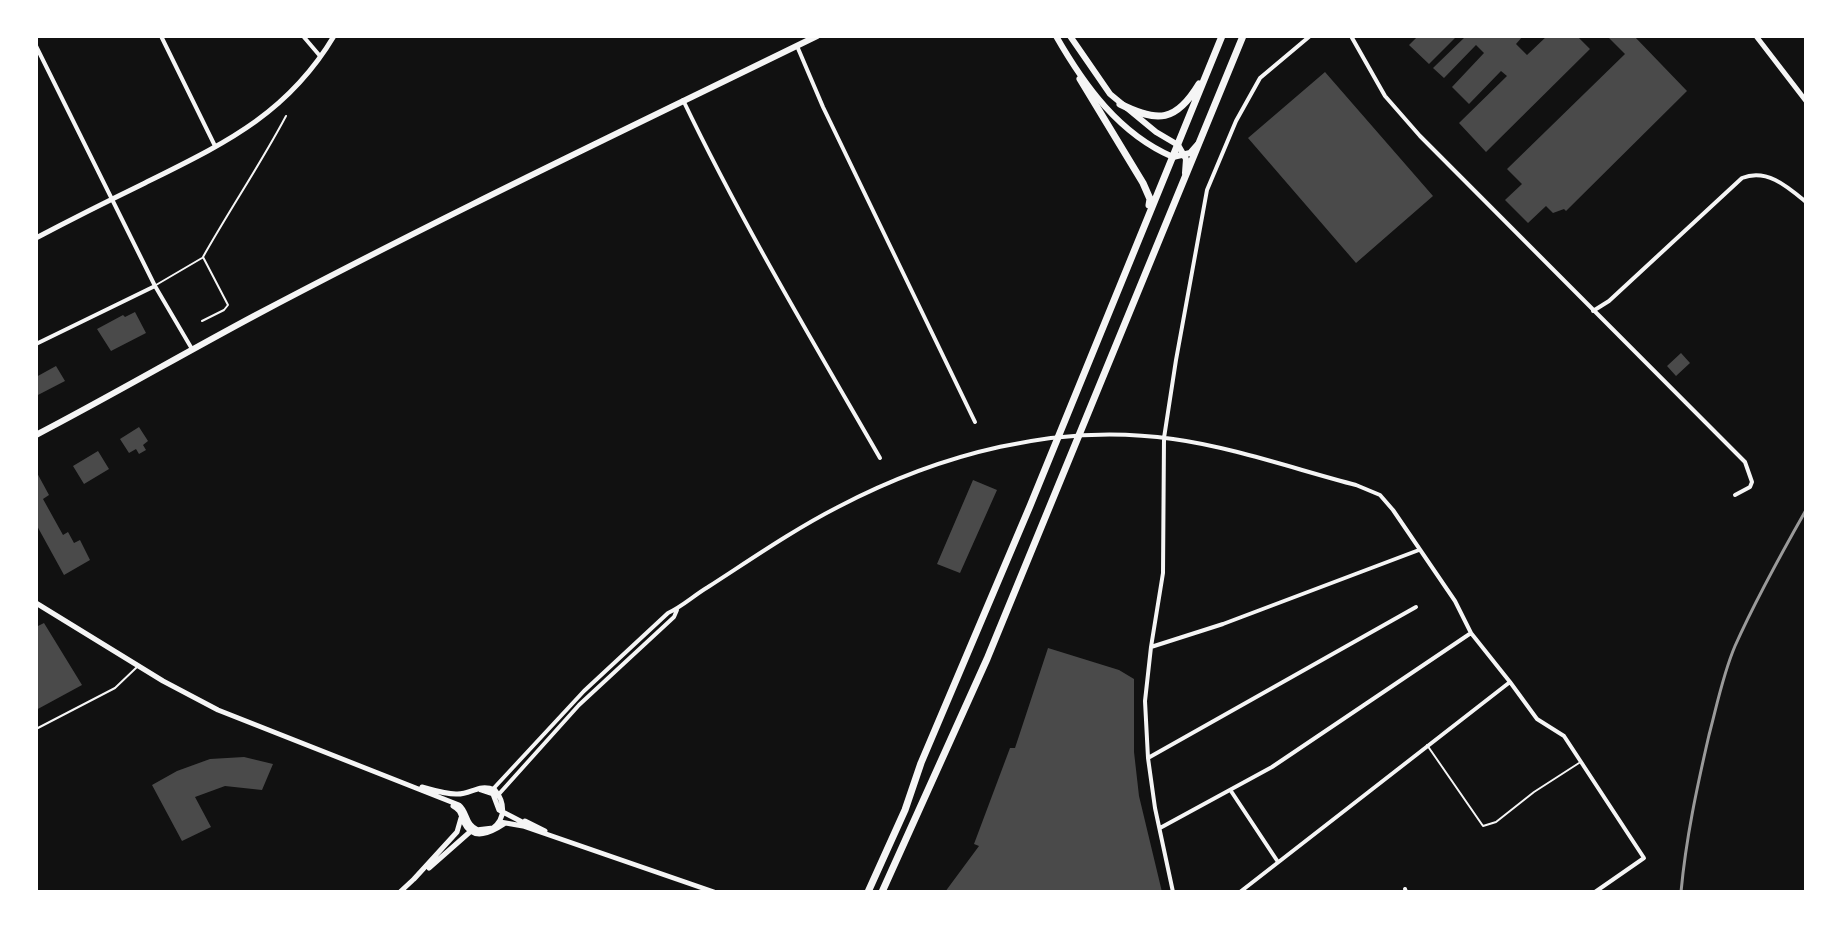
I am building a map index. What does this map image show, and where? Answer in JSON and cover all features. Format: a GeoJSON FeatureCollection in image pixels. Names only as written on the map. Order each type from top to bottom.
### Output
{"type":"FeatureCollection","features":[{"type":"Feature","properties":{"kind":"main road"},"geometry":{"type":"LineString","coordinates":[[36,435],[254,316],[817,36]]}},
{"type":"Feature","properties":{"kind":"main road"},"geometry":{"type":"LineString","coordinates":[[1056,36],[1148,193],[1147,218]]}},
{"type":"Feature","properties":{"kind":"main road"},"geometry":{"type":"LineString","coordinates":[[1070,36],[1099,80],[1120,104],[1178,145],[1185,155],[1185,173]]}},
{"type":"Feature","properties":{"kind":"main road"},"geometry":{"type":"LineString","coordinates":[[868,892],[1058,439],[1222,36]]}},
{"type":"Feature","properties":{"kind":"main road"},"geometry":{"type":"LineString","coordinates":[[882,892],[969,702],[1243,36]]}},
{"type":"Feature","properties":{"kind":"main road"},"geometry":{"type":"LineString","coordinates":[[1120,104],[1141,115],[1171,115],[1189,100],[1211,65]]}},
{"type":"Feature","properties":{"kind":"main road"},"geometry":{"type":"LineString","coordinates":[[1080,79],[1133,133],[1173,157],[1185,155],[1199,143]]}},
{"type":"Feature","properties":{"kind":"street"},"geometry":{"type":"LineString","coordinates":[[161,36],[215,146]]}},
{"type":"Feature","properties":{"kind":"street"},"geometry":{"type":"LineString","coordinates":[[303,36],[320,56]]}},
{"type":"Feature","properties":{"kind":"street"},"geometry":{"type":"LineString","coordinates":[[36,238],[232,139],[270,112],[334,36]]}},
{"type":"Feature","properties":{"kind":"street"},"geometry":{"type":"LineString","coordinates":[[1173,892],[1148,758],[1145,701],[1164,556],[1164,438],[1207,190],[1236,121],[1260,78],[1310,36]]}},
{"type":"Feature","properties":{"kind":"street"},"geometry":{"type":"LineString","coordinates":[[1351,36],[1370,73],[1401,115],[1745,462],[1752,482],[1750,487],[1735,495]]}},
{"type":"Feature","properties":{"kind":"street"},"geometry":{"type":"LineString","coordinates":[[1756,36],[1806,101]]}},
{"type":"Feature","properties":{"kind":"street"},"geometry":{"type":"LineString","coordinates":[[36,46],[155,286],[193,351]]}},
{"type":"Feature","properties":{"kind":"street"},"geometry":{"type":"LineString","coordinates":[[797,46],[823,107],[975,422]]}},
{"type":"Feature","properties":{"kind":"street"},"geometry":{"type":"LineString","coordinates":[[683,100],[795,311],[880,458]]}},
{"type":"Feature","properties":{"kind":"street"},"geometry":{"type":"LineString","coordinates":[[1593,311],[1609,301],[1742,178],[1750,175],[1768,177],[1806,202]]}},
{"type":"Feature","properties":{"kind":"street"},"geometry":{"type":"LineString","coordinates":[[36,344],[155,286]]}},
{"type":"Feature","properties":{"kind":"street"},"geometry":{"type":"LineString","coordinates":[[496,792],[579,705],[674,617],[677,610],[704,589],[838,506],[892,482],[1013,442],[1078,437],[1164,438],[1207,446],[1356,485],[1380,495],[1455,601],[1471,633],[1537,719],[1564,736],[1644,858],[1595,892]]}},
{"type":"Feature","properties":{"kind":"street"},"geometry":{"type":"LineString","coordinates":[[1151,647],[1223,624],[1420,550]]}},
{"type":"Feature","properties":{"kind":"street"},"geometry":{"type":"LineString","coordinates":[[36,603],[187,694],[244,721],[460,808],[475,832]]}},
{"type":"Feature","properties":{"kind":"street"},"geometry":{"type":"LineString","coordinates":[[1148,758],[1416,607]]}},
{"type":"Feature","properties":{"kind":"street"},"geometry":{"type":"LineString","coordinates":[[1160,828],[1272,767],[1471,633]]}},
{"type":"Feature","properties":{"kind":"street"},"geometry":{"type":"LineString","coordinates":[[1240,892],[1510,682]]}},
{"type":"Feature","properties":{"kind":"street"},"geometry":{"type":"LineString","coordinates":[[401,782],[449,794],[466,795],[481,790],[496,792]]}},
{"type":"Feature","properties":{"kind":"street"},"geometry":{"type":"LineString","coordinates":[[414,879],[455,829],[466,795],[479,787],[496,792]]}},
{"type":"Feature","properties":{"kind":"street"},"geometry":{"type":"LineString","coordinates":[[481,790],[493,794],[497,807],[560,839]]}},
{"type":"Feature","properties":{"kind":"street"},"geometry":{"type":"LineString","coordinates":[[1230,790],[1278,862]]}},
{"type":"Feature","properties":{"kind":"street"},"geometry":{"type":"LineString","coordinates":[[414,879],[475,832],[489,833],[501,823],[503,810],[496,792]]}},
{"type":"Feature","properties":{"kind":"street"},"geometry":{"type":"LineString","coordinates":[[460,808],[462,817],[475,832]]}},
{"type":"Feature","properties":{"kind":"street"},"geometry":{"type":"LineString","coordinates":[[400,892],[457,832],[462,817]]}},
{"type":"Feature","properties":{"kind":"street"},"geometry":{"type":"LineString","coordinates":[[501,823],[560,839],[714,892]]}},
{"type":"Feature","properties":{"kind":"lane"},"geometry":{"type":"LineString","coordinates":[[155,286],[203,257],[240,192],[255,175],[286,116]]}},
{"type":"Feature","properties":{"kind":"lane"},"geometry":{"type":"LineString","coordinates":[[202,321],[228,305],[203,257]]}},
{"type":"Feature","properties":{"kind":"lane"},"geometry":{"type":"LineString","coordinates":[[36,729],[115,688],[138,666]]}},
{"type":"Feature","properties":{"kind":"lane"},"geometry":{"type":"LineString","coordinates":[[1427,744],[1483,826],[1496,822],[1534,792],[1582,762]]}},
{"type":"Feature","properties":{"kind":"building"},"geometry":{"type":"Polygon","coordinates":[[[1418,36],[1457,36],[1429,64],[1409,45],[1418,36]]]}},
{"type":"Feature","properties":{"kind":"building"},"geometry":{"type":"Polygon","coordinates":[[[1466,36],[1523,36],[1516,44],[1527,55],[1547,36],[1577,36],[1590,49],[1486,152],[1459,123],[1507,76],[1501,71],[1469,104],[1452,87],[1484,53],[1476,45],[1444,78],[1433,68],[1466,36]]]}},
{"type":"Feature","properties":{"kind":"building"},"geometry":{"type":"Polygon","coordinates":[[[1607,36],[1634,36],[1687,91],[1566,211],[1553,213],[1546,206],[1528,223],[1505,200],[1522,184],[1507,169],[1625,54],[1607,36]]]}},
{"type":"Feature","properties":{"kind":"building"},"geometry":{"type":"Polygon","coordinates":[[[1325,72],[1433,196],[1356,263],[1248,138],[1325,72]]]}},
{"type":"Feature","properties":{"kind":"building"},"geometry":{"type":"Polygon","coordinates":[[[135,312],[146,333],[111,351],[97,329],[135,312]]]}},
{"type":"Feature","properties":{"kind":"building"},"geometry":{"type":"Polygon","coordinates":[[[1681,353],[1690,363],[1676,376],[1667,366],[1681,353]]]}},
{"type":"Feature","properties":{"kind":"building"},"geometry":{"type":"Polygon","coordinates":[[[56,366],[65,381],[36,396],[36,377],[56,366]]]}},
{"type":"Feature","properties":{"kind":"building"},"geometry":{"type":"Polygon","coordinates":[[[139,427],[148,441],[143,445],[146,450],[139,454],[136,449],[129,453],[120,439],[139,427]]]}},
{"type":"Feature","properties":{"kind":"building"},"geometry":{"type":"Polygon","coordinates":[[[98,451],[109,469],[84,484],[73,466],[98,451]]]}},
{"type":"Feature","properties":{"kind":"building"},"geometry":{"type":"Polygon","coordinates":[[[36,471],[49,495],[43,499],[63,535],[68,532],[74,543],[80,540],[90,560],[64,575],[36,524],[36,471]]]}},
{"type":"Feature","properties":{"kind":"building"},"geometry":{"type":"Polygon","coordinates":[[[973,480],[997,490],[960,573],[937,564],[973,480]]]}},
{"type":"Feature","properties":{"kind":"building"},"geometry":{"type":"Polygon","coordinates":[[[44,623],[82,685],[36,710],[36,627],[44,623]]]}},
{"type":"Feature","properties":{"kind":"building"},"geometry":{"type":"Polygon","coordinates":[[[1048,648],[1119,670],[1134,679],[1134,752],[1139,796],[1162,892],[945,892],[979,846],[974,844],[1010,748],[1015,748],[1048,648]]]}},
{"type":"Feature","properties":{"kind":"building"},"geometry":{"type":"Polygon","coordinates":[[[244,757],[273,764],[262,790],[225,786],[195,797],[211,827],[182,841],[152,785],[177,771],[210,759],[244,757]]]}},
{"type":"Feature","properties":{"kind":"railway"},"geometry":{"type":"LineString","coordinates":[[1681,892],[1696,793],[1727,668],[1751,611],[1806,510]]}}]}
